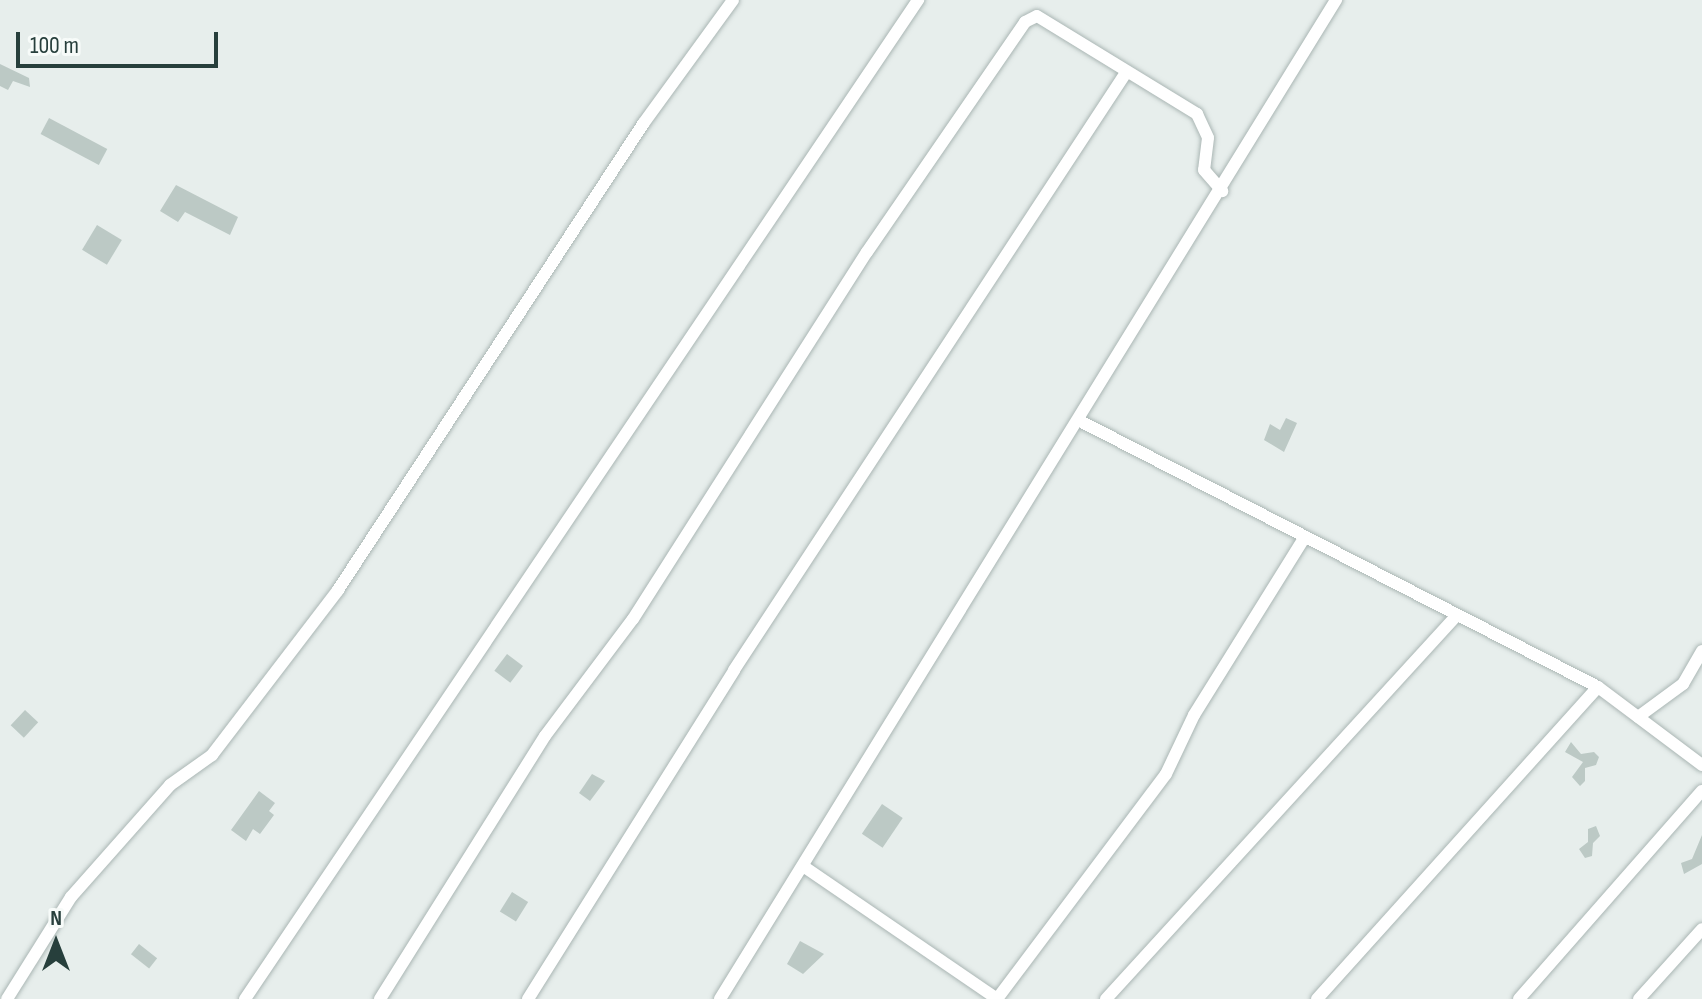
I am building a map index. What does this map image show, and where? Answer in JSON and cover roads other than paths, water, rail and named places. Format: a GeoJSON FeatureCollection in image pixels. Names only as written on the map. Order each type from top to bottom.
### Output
{"type":"FeatureCollection","features":[{"type":"Feature","properties":{"kind":"street"},"geometry":{"type":"LineString","coordinates":[[7,999],[71,897],[170,785],[212,755],[338,590],[643,124],[733,0]]}},
{"type":"Feature","properties":{"kind":"street"},"geometry":{"type":"LineString","coordinates":[[245,999],[918,0]]}},
{"type":"Feature","properties":{"kind":"street"},"geometry":{"type":"LineString","coordinates":[[720,999],[1222,191],[1336,0]]}},
{"type":"Feature","properties":{"kind":"street"},"geometry":{"type":"LineString","coordinates":[[380,999],[545,736],[633,619],[867,252],[1025,22],[1037,16],[1125,74],[1197,114],[1208,138],[1204,170],[1222,191]]}},
{"type":"Feature","properties":{"kind":"street"},"geometry":{"type":"LineString","coordinates":[[528,999],[734,670],[1125,74]]}},
{"type":"Feature","properties":{"kind":"street"},"geometry":{"type":"LineString","coordinates":[[1080,421],[1598,687],[1702,765]]}},
{"type":"Feature","properties":{"kind":"street"},"geometry":{"type":"LineString","coordinates":[[803,866],[997,999],[1166,774],[1194,715],[1305,537]]}},
{"type":"Feature","properties":{"kind":"street"},"geometry":{"type":"LineString","coordinates":[[1106,999],[1457,615]]}},
{"type":"Feature","properties":{"kind":"street"},"geometry":{"type":"LineString","coordinates":[[1638,717],[1683,684],[1702,651]]}},
{"type":"Feature","properties":{"kind":"street"},"geometry":{"type":"LineString","coordinates":[[1317,999],[1598,687]]}},
{"type":"Feature","properties":{"kind":"street"},"geometry":{"type":"LineString","coordinates":[[1519,999],[1702,791]]}},
{"type":"Feature","properties":{"kind":"street"},"geometry":{"type":"LineString","coordinates":[[1639,999],[1702,929]]}}]}
